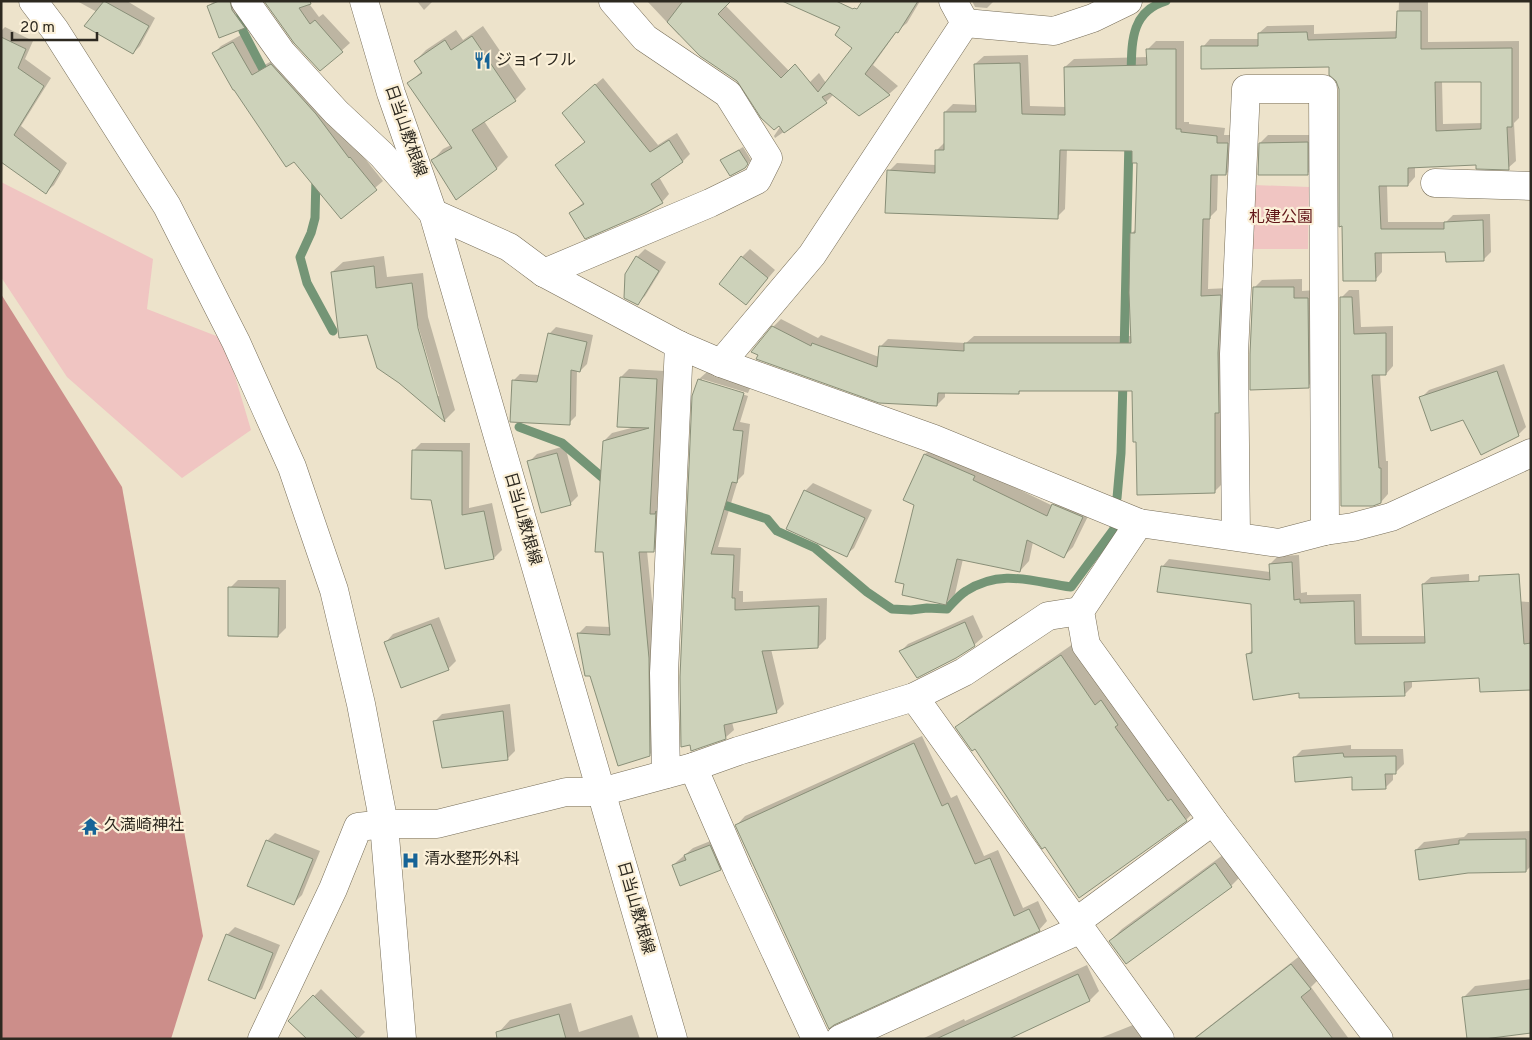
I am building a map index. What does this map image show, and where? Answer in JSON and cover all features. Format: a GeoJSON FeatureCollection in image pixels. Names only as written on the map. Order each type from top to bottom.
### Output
{"type":"FeatureCollection","features":[{"type":"Feature","properties":{"kind":"street"},"geometry":{"type":"LineString","coordinates":[[33,1],[55,30],[167,206],[236,342],[292,467],[334,590],[361,704],[384,824],[402,1039]]}},
{"type":"Feature","properties":{"kind":"street"},"geometry":{"type":"LineString","coordinates":[[245,1],[282,53],[336,112],[382,155],[433,213],[509,247],[544,273],[679,345],[934,439],[1139,524],[1279,543],[1325,530],[1353,527],[1391,517],[1531,453]]}},
{"type":"Feature","properties":{"kind":"street","name":"日当山敷根線"},"geometry":{"type":"LineString","coordinates":[[364,1],[390,93],[433,213],[673,1039]]}},
{"type":"Feature","properties":{"kind":"street"},"geometry":{"type":"LineString","coordinates":[[544,273],[710,203],[757,180],[768,158],[728,94],[645,38],[613,1]]}},
{"type":"Feature","properties":{"kind":"street"},"geometry":{"type":"LineString","coordinates":[[721,362],[812,255],[959,12],[1054,31],[1093,18],[1128,1]]}},
{"type":"Feature","properties":{"kind":"street"},"geometry":{"type":"LineString","coordinates":[[1236,536],[1234,354],[1246,89],[1323,89],[1325,530]]}},
{"type":"Feature","properties":{"kind":"street"},"geometry":{"type":"LineString","coordinates":[[1435,183],[1531,186]]}},
{"type":"Feature","properties":{"kind":"street"},"geometry":{"type":"LineString","coordinates":[[666,774],[664,673],[679,345]]}},
{"type":"Feature","properties":{"kind":"street"},"geometry":{"type":"LineString","coordinates":[[1139,524],[1080,611],[1086,645],[1213,821],[1379,1039]]}},
{"type":"Feature","properties":{"kind":"street"},"geometry":{"type":"LineString","coordinates":[[262,1039],[333,889],[358,827],[384,824],[437,824],[566,792],[601,792],[693,767],[738,751],[914,697],[964,672],[1048,616],[1080,611]]}},
{"type":"Feature","properties":{"kind":"street"},"geometry":{"type":"LineString","coordinates":[[914,697],[1160,1039]]}},
{"type":"Feature","properties":{"kind":"street"},"geometry":{"type":"LineString","coordinates":[[693,767],[739,873],[816,1039]]}},
{"type":"Feature","properties":{"kind":"street"},"geometry":{"type":"LineString","coordinates":[[840,1039],[1079,926],[1213,821]]}},
{"type":"Feature","properties":{"kind":"green space"},"geometry":{"type":"Polygon","coordinates":[[[1,182],[153,259],[147,309],[224,339],[251,430],[182,478],[67,377],[1,277],[1,182]]]}},
{"type":"Feature","properties":{"kind":"green space","name":"札建公園"},"geometry":{"type":"Polygon","coordinates":[[[1254,185],[1309,187],[1308,249],[1253,249],[1254,185]]]}},
{"type":"Feature","properties":{"kind":"shaded area"},"geometry":{"type":"Polygon","coordinates":[[[1,294],[122,487],[203,936],[171,1039],[1,1039],[1,294]]]}},
{"type":"Feature","properties":{"kind":"building"},"geometry":{"type":"Polygon","coordinates":[[[104,1],[149,26],[133,54],[84,26],[104,1]]]}},
{"type":"Feature","properties":{"kind":"building"},"geometry":{"type":"Polygon","coordinates":[[[219,1],[230,1],[232,10],[245,28],[219,38],[207,6],[219,1]]]}},
{"type":"Feature","properties":{"kind":"building"},"geometry":{"type":"Polygon","coordinates":[[[264,1],[310,1],[311,4],[299,8],[310,24],[315,20],[343,52],[320,71],[294,43],[264,1]]]}},
{"type":"Feature","properties":{"kind":"building"},"geometry":{"type":"Polygon","coordinates":[[[683,1],[731,1],[718,14],[781,78],[795,64],[818,92],[852,48],[835,35],[840,27],[782,1],[836,1],[857,9],[862,1],[918,1],[898,33],[896,32],[865,74],[890,95],[859,116],[830,93],[822,97],[827,103],[784,133],[779,126],[774,130],[761,118],[737,81],[700,56],[667,22],[683,1]]]}},
{"type":"Feature","properties":{"kind":"building"},"geometry":{"type":"Polygon","coordinates":[[[1397,11],[1421,11],[1421,49],[1512,48],[1512,127],[1507,127],[1509,170],[1476,169],[1476,165],[1408,168],[1408,186],[1379,186],[1381,229],[1444,229],[1444,222],[1483,220],[1484,261],[1446,262],[1445,252],[1375,253],[1376,281],[1343,281],[1342,226],[1339,227],[1339,89],[1336,81],[1329,75],[1329,67],[1201,69],[1201,46],[1258,46],[1258,33],[1307,32],[1308,40],[1396,38],[1397,11]],[[1435,82],[1436,131],[1481,129],[1481,82],[1435,82]]]}},
{"type":"Feature","properties":{"kind":"building"},"geometry":{"type":"Polygon","coordinates":[[[472,36],[516,101],[472,130],[497,169],[456,200],[431,160],[452,148],[407,83],[422,73],[414,61],[445,40],[451,50],[472,36]]]}},
{"type":"Feature","properties":{"kind":"building"},"geometry":{"type":"Polygon","coordinates":[[[1,37],[26,49],[18,68],[44,86],[14,135],[60,171],[46,194],[1,162],[1,37]]]}},
{"type":"Feature","properties":{"kind":"building"},"geometry":{"type":"Polygon","coordinates":[[[233,42],[252,75],[271,64],[316,114],[349,158],[377,190],[341,219],[294,162],[286,167],[233,90],[212,53],[233,42]]]}},
{"type":"Feature","properties":{"kind":"building"},"geometry":{"type":"Polygon","coordinates":[[[1146,49],[1176,49],[1176,129],[1181,129],[1181,132],[1217,136],[1217,143],[1228,143],[1226,175],[1211,175],[1210,219],[1203,219],[1201,296],[1221,295],[1218,353],[1219,413],[1215,413],[1215,493],[1137,495],[1136,442],[1133,442],[1132,391],[1019,391],[1019,394],[938,393],[937,406],[879,403],[756,359],[758,355],[751,352],[772,326],[811,346],[812,343],[877,367],[879,346],[964,351],[964,343],[1131,343],[1129,293],[1130,233],[1135,233],[1137,163],[1132,163],[1132,151],[1060,150],[1058,219],[885,213],[887,170],[935,173],[935,150],[944,150],[944,112],[976,112],[974,64],[1020,63],[1022,114],[1065,115],[1064,67],[1147,65],[1146,49]]]}},
{"type":"Feature","properties":{"kind":"building"},"geometry":{"type":"Polygon","coordinates":[[[595,84],[650,152],[669,140],[683,162],[651,184],[663,203],[645,213],[585,239],[569,213],[584,204],[555,165],[585,142],[562,113],[595,84]]]}},
{"type":"Feature","properties":{"kind":"building"},"geometry":{"type":"Polygon","coordinates":[[[1308,142],[1308,175],[1258,175],[1259,143],[1308,142]]]}},
{"type":"Feature","properties":{"kind":"building"},"geometry":{"type":"Polygon","coordinates":[[[739,150],[748,164],[745,168],[730,176],[720,160],[739,150]]]}},
{"type":"Feature","properties":{"kind":"building"},"geometry":{"type":"Polygon","coordinates":[[[636,256],[659,271],[638,305],[624,298],[625,274],[636,256]]]}},
{"type":"Feature","properties":{"kind":"building"},"geometry":{"type":"Polygon","coordinates":[[[741,256],[768,278],[746,305],[719,284],[741,256]]]}},
{"type":"Feature","properties":{"kind":"building"},"geometry":{"type":"Polygon","coordinates":[[[374,266],[376,288],[412,283],[418,328],[445,422],[399,383],[377,368],[367,335],[339,338],[331,272],[374,266]]]}},
{"type":"Feature","properties":{"kind":"building"},"geometry":{"type":"Polygon","coordinates":[[[1253,287],[1294,287],[1294,298],[1308,298],[1309,388],[1250,390],[1253,287]]]}},
{"type":"Feature","properties":{"kind":"building"},"geometry":{"type":"Polygon","coordinates":[[[1340,297],[1352,297],[1354,334],[1386,333],[1386,375],[1372,375],[1379,468],[1381,468],[1381,503],[1373,506],[1341,506],[1340,297]]]}},
{"type":"Feature","properties":{"kind":"building"},"geometry":{"type":"Polygon","coordinates":[[[548,333],[587,342],[580,372],[571,370],[570,425],[510,422],[512,380],[537,382],[548,333]]]}},
{"type":"Feature","properties":{"kind":"building"},"geometry":{"type":"Polygon","coordinates":[[[1497,371],[1519,436],[1481,455],[1463,420],[1431,431],[1419,397],[1497,371]]]}},
{"type":"Feature","properties":{"kind":"building"},"geometry":{"type":"Polygon","coordinates":[[[620,377],[657,379],[650,514],[655,514],[656,511],[654,552],[639,552],[649,658],[650,756],[618,766],[590,676],[585,676],[577,633],[610,635],[603,552],[595,552],[603,441],[649,428],[617,427],[620,377]]]}},
{"type":"Feature","properties":{"kind":"building"},"geometry":{"type":"Polygon","coordinates":[[[698,379],[744,393],[733,430],[743,431],[737,483],[732,482],[711,554],[734,555],[732,598],[735,598],[735,610],[819,606],[818,648],[762,651],[777,713],[724,725],[726,739],[691,751],[690,745],[681,747],[680,677],[692,396],[698,379]]]}},
{"type":"Feature","properties":{"kind":"building"},"geometry":{"type":"Polygon","coordinates":[[[412,450],[462,451],[462,515],[484,511],[494,559],[445,569],[431,500],[411,499],[412,450]]]}},
{"type":"Feature","properties":{"kind":"building"},"geometry":{"type":"Polygon","coordinates":[[[557,453],[571,505],[541,513],[527,461],[557,453]]]}},
{"type":"Feature","properties":{"kind":"building"},"geometry":{"type":"Polygon","coordinates":[[[924,454],[975,476],[973,480],[1047,516],[1052,504],[1083,517],[1064,558],[1027,540],[1020,572],[957,559],[946,605],[902,595],[904,584],[895,582],[914,505],[903,500],[924,454]]]}},
{"type":"Feature","properties":{"kind":"building"},"geometry":{"type":"Polygon","coordinates":[[[804,490],[865,518],[847,557],[786,529],[804,490]]]}},
{"type":"Feature","properties":{"kind":"building"},"geometry":{"type":"Polygon","coordinates":[[[1292,562],[1294,600],[1300,599],[1300,603],[1354,601],[1355,644],[1425,643],[1422,584],[1479,581],[1479,576],[1519,574],[1524,644],[1531,643],[1531,690],[1480,692],[1479,678],[1404,682],[1405,696],[1299,698],[1299,693],[1253,700],[1246,654],[1252,653],[1251,604],[1157,592],[1161,566],[1270,580],[1269,564],[1292,562]]]}},
{"type":"Feature","properties":{"kind":"building"},"geometry":{"type":"Polygon","coordinates":[[[228,587],[279,588],[278,637],[228,636],[228,587]]]}},
{"type":"Feature","properties":{"kind":"building"},"geometry":{"type":"Polygon","coordinates":[[[965,622],[975,646],[917,678],[899,651],[965,622]]]}},
{"type":"Feature","properties":{"kind":"building"},"geometry":{"type":"Polygon","coordinates":[[[431,624],[449,670],[401,688],[384,642],[431,624]]]}},
{"type":"Feature","properties":{"kind":"building"},"geometry":{"type":"Polygon","coordinates":[[[1061,655],[1095,705],[1101,700],[1118,725],[1115,727],[1168,801],[1171,799],[1187,821],[1079,898],[1045,847],[1042,849],[975,749],[972,751],[955,727],[1061,655]]]}},
{"type":"Feature","properties":{"kind":"building"},"geometry":{"type":"Polygon","coordinates":[[[503,711],[508,760],[442,768],[433,721],[503,711]]]}},
{"type":"Feature","properties":{"kind":"building"},"geometry":{"type":"Polygon","coordinates":[[[914,743],[942,806],[948,803],[975,864],[990,858],[1014,916],[1029,909],[1040,931],[834,1025],[829,1029],[735,825],[914,743]]]}},
{"type":"Feature","properties":{"kind":"building"},"geometry":{"type":"Polygon","coordinates":[[[1343,753],[1344,757],[1396,756],[1396,774],[1385,774],[1386,789],[1352,790],[1352,777],[1295,782],[1293,757],[1343,753]]]}},
{"type":"Feature","properties":{"kind":"building"},"geometry":{"type":"Polygon","coordinates":[[[1526,839],[1526,872],[1468,873],[1419,880],[1415,850],[1459,844],[1459,840],[1526,839]]]}},
{"type":"Feature","properties":{"kind":"building"},"geometry":{"type":"Polygon","coordinates":[[[266,840],[313,859],[294,905],[247,886],[266,840]]]}},
{"type":"Feature","properties":{"kind":"building"},"geometry":{"type":"Polygon","coordinates":[[[710,845],[721,870],[680,886],[672,865],[686,860],[684,855],[710,845]]]}},
{"type":"Feature","properties":{"kind":"building"},"geometry":{"type":"Polygon","coordinates":[[[1215,863],[1232,887],[1126,964],[1109,941],[1215,863]]]}},
{"type":"Feature","properties":{"kind":"building"},"geometry":{"type":"Polygon","coordinates":[[[226,934],[273,953],[255,999],[208,980],[226,934]]]}},
{"type":"Feature","properties":{"kind":"building"},"geometry":{"type":"Polygon","coordinates":[[[1291,964],[1311,989],[1301,997],[1333,1039],[1194,1039],[1291,964]]]}},
{"type":"Feature","properties":{"kind":"building"},"geometry":{"type":"Polygon","coordinates":[[[1078,974],[1090,1001],[1009,1039],[936,1039],[1078,974]]]}},
{"type":"Feature","properties":{"kind":"building"},"geometry":{"type":"Polygon","coordinates":[[[1531,989],[1531,1033],[1484,1039],[1467,1039],[1462,997],[1531,989]]]}},
{"type":"Feature","properties":{"kind":"building"},"geometry":{"type":"Polygon","coordinates":[[[313,995],[358,1039],[307,1039],[288,1021],[313,995]]]}},
{"type":"Feature","properties":{"kind":"building"},"geometry":{"type":"Polygon","coordinates":[[[559,1014],[566,1039],[497,1039],[496,1032],[559,1014]]]}},
{"type":"Feature","properties":{"kind":"waterway"},"geometry":{"type":"LineString","coordinates":[[1131,77],[1133,42],[1139,21],[1154,6],[1166,1]]}},
{"type":"Feature","properties":{"kind":"waterway"},"geometry":{"type":"LineString","coordinates":[[240,8],[243,31],[268,79]]}},
{"type":"Feature","properties":{"kind":"waterway"},"geometry":{"type":"LineString","coordinates":[[1124,355],[1129,140]]}},
{"type":"Feature","properties":{"kind":"waterway"},"geometry":{"type":"LineString","coordinates":[[316,176],[315,218],[311,233],[300,257],[307,283],[333,331]]}},
{"type":"Feature","properties":{"kind":"waterway"},"geometry":{"type":"LineString","coordinates":[[1117,498],[1121,453],[1123,380]]}},
{"type":"Feature","properties":{"kind":"waterway"},"geometry":{"type":"LineString","coordinates":[[519,427],[562,443],[603,478],[611,480]]}},
{"type":"Feature","properties":{"kind":"waterway"},"geometry":{"type":"LineString","coordinates":[[715,502],[767,519],[777,531],[815,548],[867,592],[892,609],[911,610],[927,608],[947,609],[958,597],[979,584],[1005,578],[1018,578],[1071,587],[1114,529],[1115,520]]}},
{"type":"Feature","properties":{"kind":"place","name":"ジョイフル"},"geometry":{"type":"Point","coordinates":[482,61]}},
{"type":"Feature","properties":{"kind":"place","name":"久満崎神社"},"geometry":{"type":"Point","coordinates":[90,826]}},
{"type":"Feature","properties":{"kind":"place","name":"清水整形外科"},"geometry":{"type":"Point","coordinates":[410,860]}}]}
